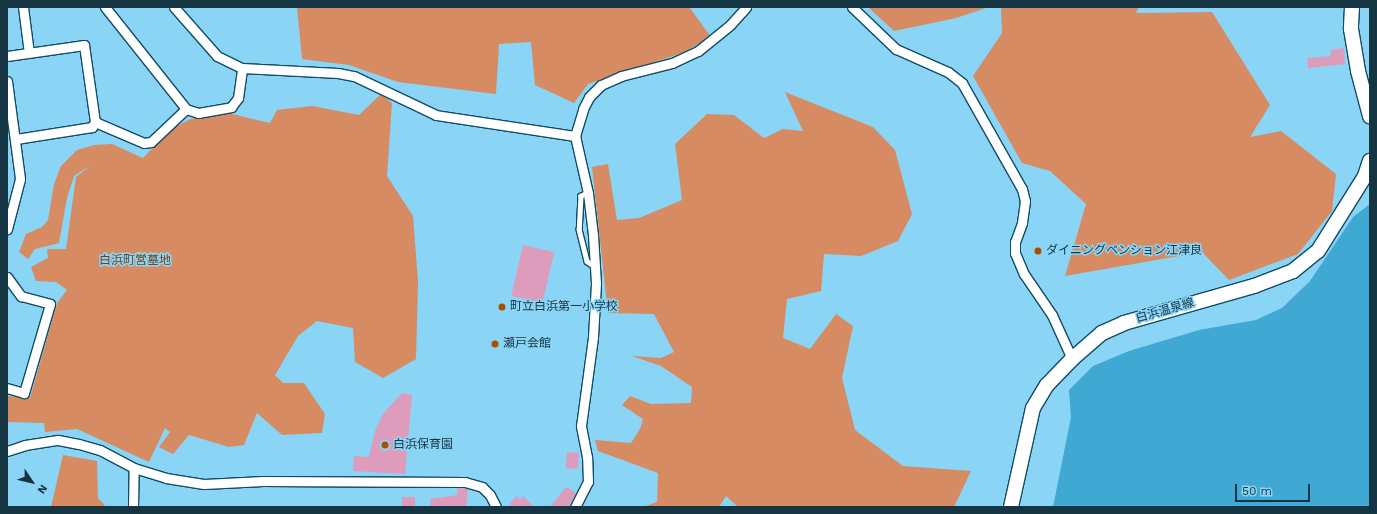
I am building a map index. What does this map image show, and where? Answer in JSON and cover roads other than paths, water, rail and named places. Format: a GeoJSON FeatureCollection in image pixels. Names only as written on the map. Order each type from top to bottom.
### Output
{"type":"FeatureCollection","features":[{"type":"Feature","properties":{"kind":"main road"},"geometry":{"type":"LineString","coordinates":[[1352,7],[1351,29],[1358,71],[1370,116]]}},
{"type":"Feature","properties":{"kind":"main road","name":"白浜温泉線"},"geometry":{"type":"LineString","coordinates":[[1011,507],[1033,408],[1047,385],[1072,359],[1102,333],[1124,323],[1254,286],[1293,271],[1318,251],[1365,176],[1370,161]]}},
{"type":"Feature","properties":{"kind":"street"},"geometry":{"type":"LineString","coordinates":[[23,7],[30,53]]}},
{"type":"Feature","properties":{"kind":"street"},"geometry":{"type":"LineString","coordinates":[[105,7],[186,109],[198,113],[231,107],[238,98],[242,68]]}},
{"type":"Feature","properties":{"kind":"street"},"geometry":{"type":"LineString","coordinates":[[174,7],[217,56],[242,68],[338,73],[354,76],[436,115],[575,136]]}},
{"type":"Feature","properties":{"kind":"street"},"geometry":{"type":"LineString","coordinates":[[575,507],[588,482],[587,457],[581,426],[593,337],[595,267],[588,193],[575,136],[586,103],[601,85],[621,76],[672,63],[698,51],[730,25],[746,7]]}},
{"type":"Feature","properties":{"kind":"street"},"geometry":{"type":"LineString","coordinates":[[852,7],[896,49],[948,72],[962,83],[1022,189],[1024,201],[1022,223],[1015,242],[1016,253],[1024,274],[1052,315],[1072,359]]}},
{"type":"Feature","properties":{"kind":"street"},"geometry":{"type":"LineString","coordinates":[[7,56],[84,45],[95,122],[92,127],[16,139]]}},
{"type":"Feature","properties":{"kind":"street"},"geometry":{"type":"LineString","coordinates":[[7,81],[16,139],[20,179],[7,229]]}},
{"type":"Feature","properties":{"kind":"street"},"geometry":{"type":"LineString","coordinates":[[95,122],[144,143],[151,142],[186,109]]}},
{"type":"Feature","properties":{"kind":"street"},"geometry":{"type":"LineString","coordinates":[[7,277],[21,296],[50,304],[24,393],[7,388]]}},
{"type":"Feature","properties":{"kind":"street"},"geometry":{"type":"LineString","coordinates":[[7,451],[25,445],[58,440],[100,450],[134,468],[166,478],[204,484],[262,481],[465,482],[482,487],[496,507]]}},
{"type":"Feature","properties":{"kind":"street"},"geometry":{"type":"LineString","coordinates":[[133,507],[134,468]]}},
{"type":"Feature","properties":{"kind":"lane"},"geometry":{"type":"LineString","coordinates":[[588,193],[581,196],[579,229],[587,261],[595,267]]}},
{"type":"Feature","properties":{"kind":"water"},"geometry":{"type":"Polygon","coordinates":[[[1370,204],[1370,507],[1053,507],[1071,417],[1069,390],[1093,366],[1129,351],[1199,330],[1256,320],[1282,308],[1310,281],[1353,217],[1370,204]]]}},
{"type":"Feature","properties":{"kind":"place","name":"ダイニングペンション江津良"},"geometry":{"type":"Point","coordinates":[1038,251]}},
{"type":"Feature","properties":{"kind":"place","name":"町立白浜第一小学校"},"geometry":{"type":"Point","coordinates":[502,307]}},
{"type":"Feature","properties":{"kind":"place","name":"瀬戸会館"},"geometry":{"type":"Point","coordinates":[495,344]}},
{"type":"Feature","properties":{"kind":"place","name":"白浜保育園"},"geometry":{"type":"Point","coordinates":[385,445]}},
{"type":"Feature","properties":{"kind":"park label","name":"白浜町営墓地"},"geometry":{"type":"Point","coordinates":[135,261]}}]}
